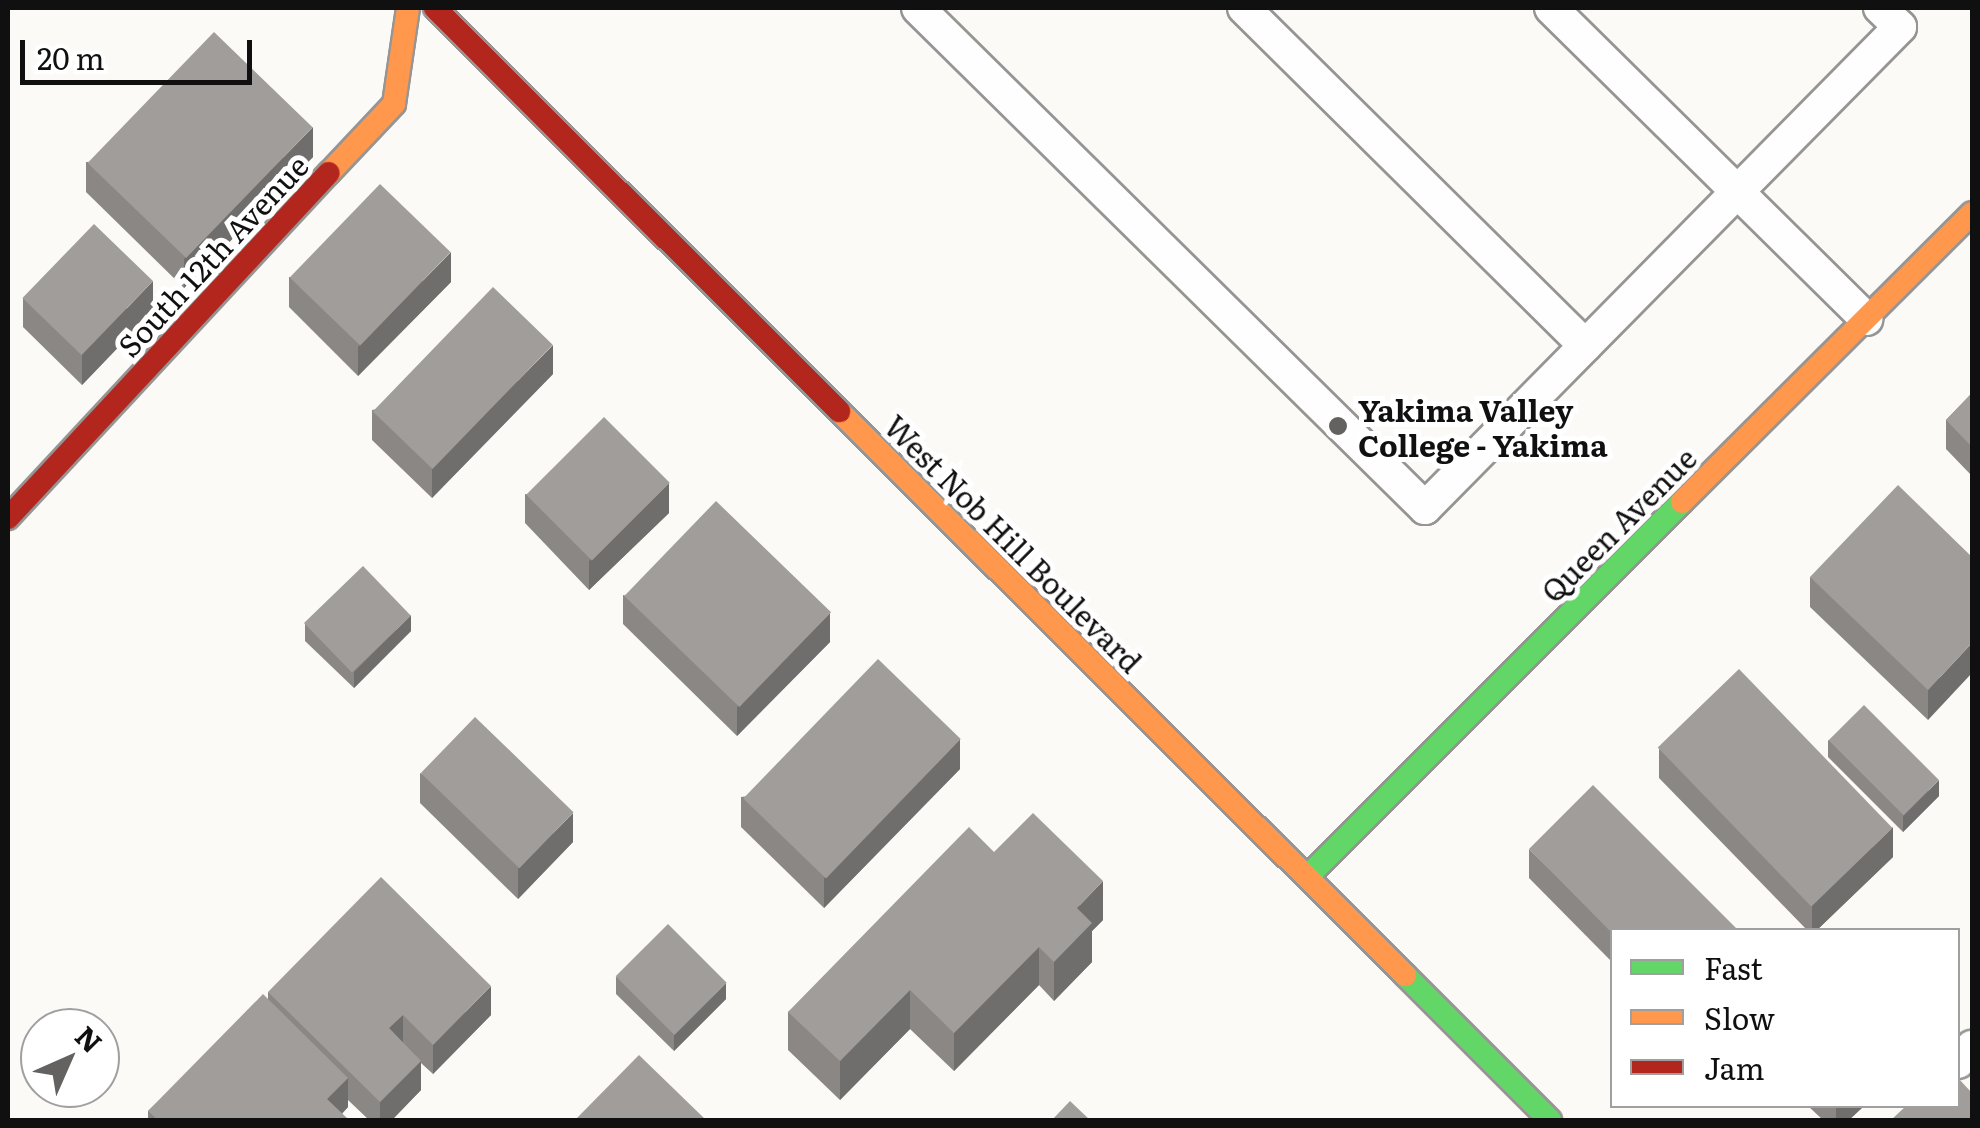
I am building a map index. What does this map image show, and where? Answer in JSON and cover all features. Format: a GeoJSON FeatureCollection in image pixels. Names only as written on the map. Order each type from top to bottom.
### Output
{"type":"FeatureCollection","features":[{"type":"Feature","properties":{"kind":"street","name":"South 12th Avenue"},"geometry":{"type":"LineString","coordinates":[[8,518],[394,104],[408,8]]}},
{"type":"Feature","properties":{"kind":"street","name":"West Nob Hill Boulevard"},"geometry":{"type":"LineString","coordinates":[[435,8],[1550,1120]]}},
{"type":"Feature","properties":{"kind":"street","name":"Queen Avenue"},"geometry":{"type":"LineString","coordinates":[[1306,877],[1972,212]]}},
{"type":"Feature","properties":{"kind":"lane"},"geometry":{"type":"LineString","coordinates":[[918,8],[1425,508],[1900,27],[1880,8]]}},
{"type":"Feature","properties":{"kind":"lane"},"geometry":{"type":"LineString","coordinates":[[1244,8],[1586,346]]}},
{"type":"Feature","properties":{"kind":"lane"},"geometry":{"type":"LineString","coordinates":[[1551,8],[1866,318]]}},
{"type":"Feature","properties":{"kind":"building"},"geometry":{"type":"Polygon","coordinates":[[[214,32],[313,127],[186,258],[88,163],[214,32]]]}},
{"type":"Feature","properties":{"kind":"building"},"geometry":{"type":"Polygon","coordinates":[[[380,184],[450,252],[360,346],[290,278],[380,184]]]}},
{"type":"Feature","properties":{"kind":"building"},"geometry":{"type":"Polygon","coordinates":[[[94,224],[153,281],[81,355],[22,298],[94,224]]]}},
{"type":"Feature","properties":{"kind":"building"},"geometry":{"type":"Polygon","coordinates":[[[493,287],[553,345],[433,469],[373,411],[493,287]]]}},
{"type":"Feature","properties":{"kind":"building"},"geometry":{"type":"Polygon","coordinates":[[[1972,393],[1972,447],[1946,420],[1972,393]]]}},
{"type":"Feature","properties":{"kind":"building"},"geometry":{"type":"Polygon","coordinates":[[[604,417],[670,483],[592,561],[526,495],[604,417]]]}},
{"type":"Feature","properties":{"kind":"building"},"geometry":{"type":"Polygon","coordinates":[[[1898,485],[1972,557],[1972,643],[1928,690],[1810,577],[1898,485]]]}},
{"type":"Feature","properties":{"kind":"building"},"geometry":{"type":"Polygon","coordinates":[[[716,501],[831,612],[739,707],[624,596],[716,501]]]}},
{"type":"Feature","properties":{"kind":"building"},"geometry":{"type":"Polygon","coordinates":[[[363,566],[411,616],[352,673],[304,623],[363,566]]]}},
{"type":"Feature","properties":{"kind":"building"},"geometry":{"type":"Polygon","coordinates":[[[878,659],[961,739],[826,878],[743,799],[878,659]]]}},
{"type":"Feature","properties":{"kind":"building"},"geometry":{"type":"Polygon","coordinates":[[[1739,669],[1893,828],[1811,906],[1658,747],[1739,669]]]}},
{"type":"Feature","properties":{"kind":"building"},"geometry":{"type":"Polygon","coordinates":[[[1864,705],[1939,780],[1904,815],[1829,740],[1864,705]]]}},
{"type":"Feature","properties":{"kind":"building"},"geometry":{"type":"Polygon","coordinates":[[[475,717],[574,812],[519,868],[421,773],[475,717]]]}},
{"type":"Feature","properties":{"kind":"building"},"geometry":{"type":"Polygon","coordinates":[[[1593,785],[1736,928],[1610,931],[1529,849],[1593,785]]]}},
{"type":"Feature","properties":{"kind":"building"},"geometry":{"type":"Polygon","coordinates":[[[1033,813],[1103,881],[1077,908],[1092,923],[1054,962],[1039,947],[954,1033],[910,990],[840,1061],[788,1012],[969,827],[994,852],[1033,813]]]}},
{"type":"Feature","properties":{"kind":"building"},"geometry":{"type":"Polygon","coordinates":[[[381,877],[491,986],[433,1045],[403,1015],[389,1028],[421,1061],[380,1102],[268,992],[381,877]]]}},
{"type":"Feature","properties":{"kind":"building"},"geometry":{"type":"Polygon","coordinates":[[[668,924],[727,983],[674,1035],[616,976],[668,924]]]}},
{"type":"Feature","properties":{"kind":"building"},"geometry":{"type":"Polygon","coordinates":[[[263,994],[348,1078],[327,1099],[349,1120],[158,1120],[148,1111],[263,994]]]}},
{"type":"Feature","properties":{"kind":"building"},"geometry":{"type":"Polygon","coordinates":[[[639,1055],[706,1120],[575,1120],[639,1055]]]}},
{"type":"Feature","properties":{"kind":"building"},"geometry":{"type":"Polygon","coordinates":[[[1960,1080],[1972,1093],[1972,1120],[1891,1120],[1904,1108],[1960,1108],[1960,1080]]]}},
{"type":"Feature","properties":{"kind":"building"},"geometry":{"type":"Polygon","coordinates":[[[1070,1101],[1090,1120],[1052,1120],[1070,1101]]]}},
{"type":"Feature","properties":{"kind":"traffic: fast"},"geometry":{"type":"LineString","coordinates":[[1307,877],[1682,502]]}},
{"type":"Feature","properties":{"kind":"traffic: fast"},"geometry":{"type":"LineString","coordinates":[[1405,975],[1550,1120]]}},
{"type":"Feature","properties":{"kind":"traffic: slow"},"geometry":{"type":"LineString","coordinates":[[329,173],[394,104],[408,8]]}},
{"type":"Feature","properties":{"kind":"traffic: slow"},"geometry":{"type":"LineString","coordinates":[[1682,502],[1972,213]]}},
{"type":"Feature","properties":{"kind":"traffic: slow"},"geometry":{"type":"LineString","coordinates":[[839,411],[1405,975]]}},
{"type":"Feature","properties":{"kind":"traffic: jam"},"geometry":{"type":"LineString","coordinates":[[435,8],[839,411]]}},
{"type":"Feature","properties":{"kind":"traffic: jam"},"geometry":{"type":"LineString","coordinates":[[8,518],[329,173]]}},
{"type":"Feature","properties":{"kind":"place","name":"Yakima Valley College - Yakima"},"geometry":{"type":"Point","coordinates":[1338,426]}}]}
